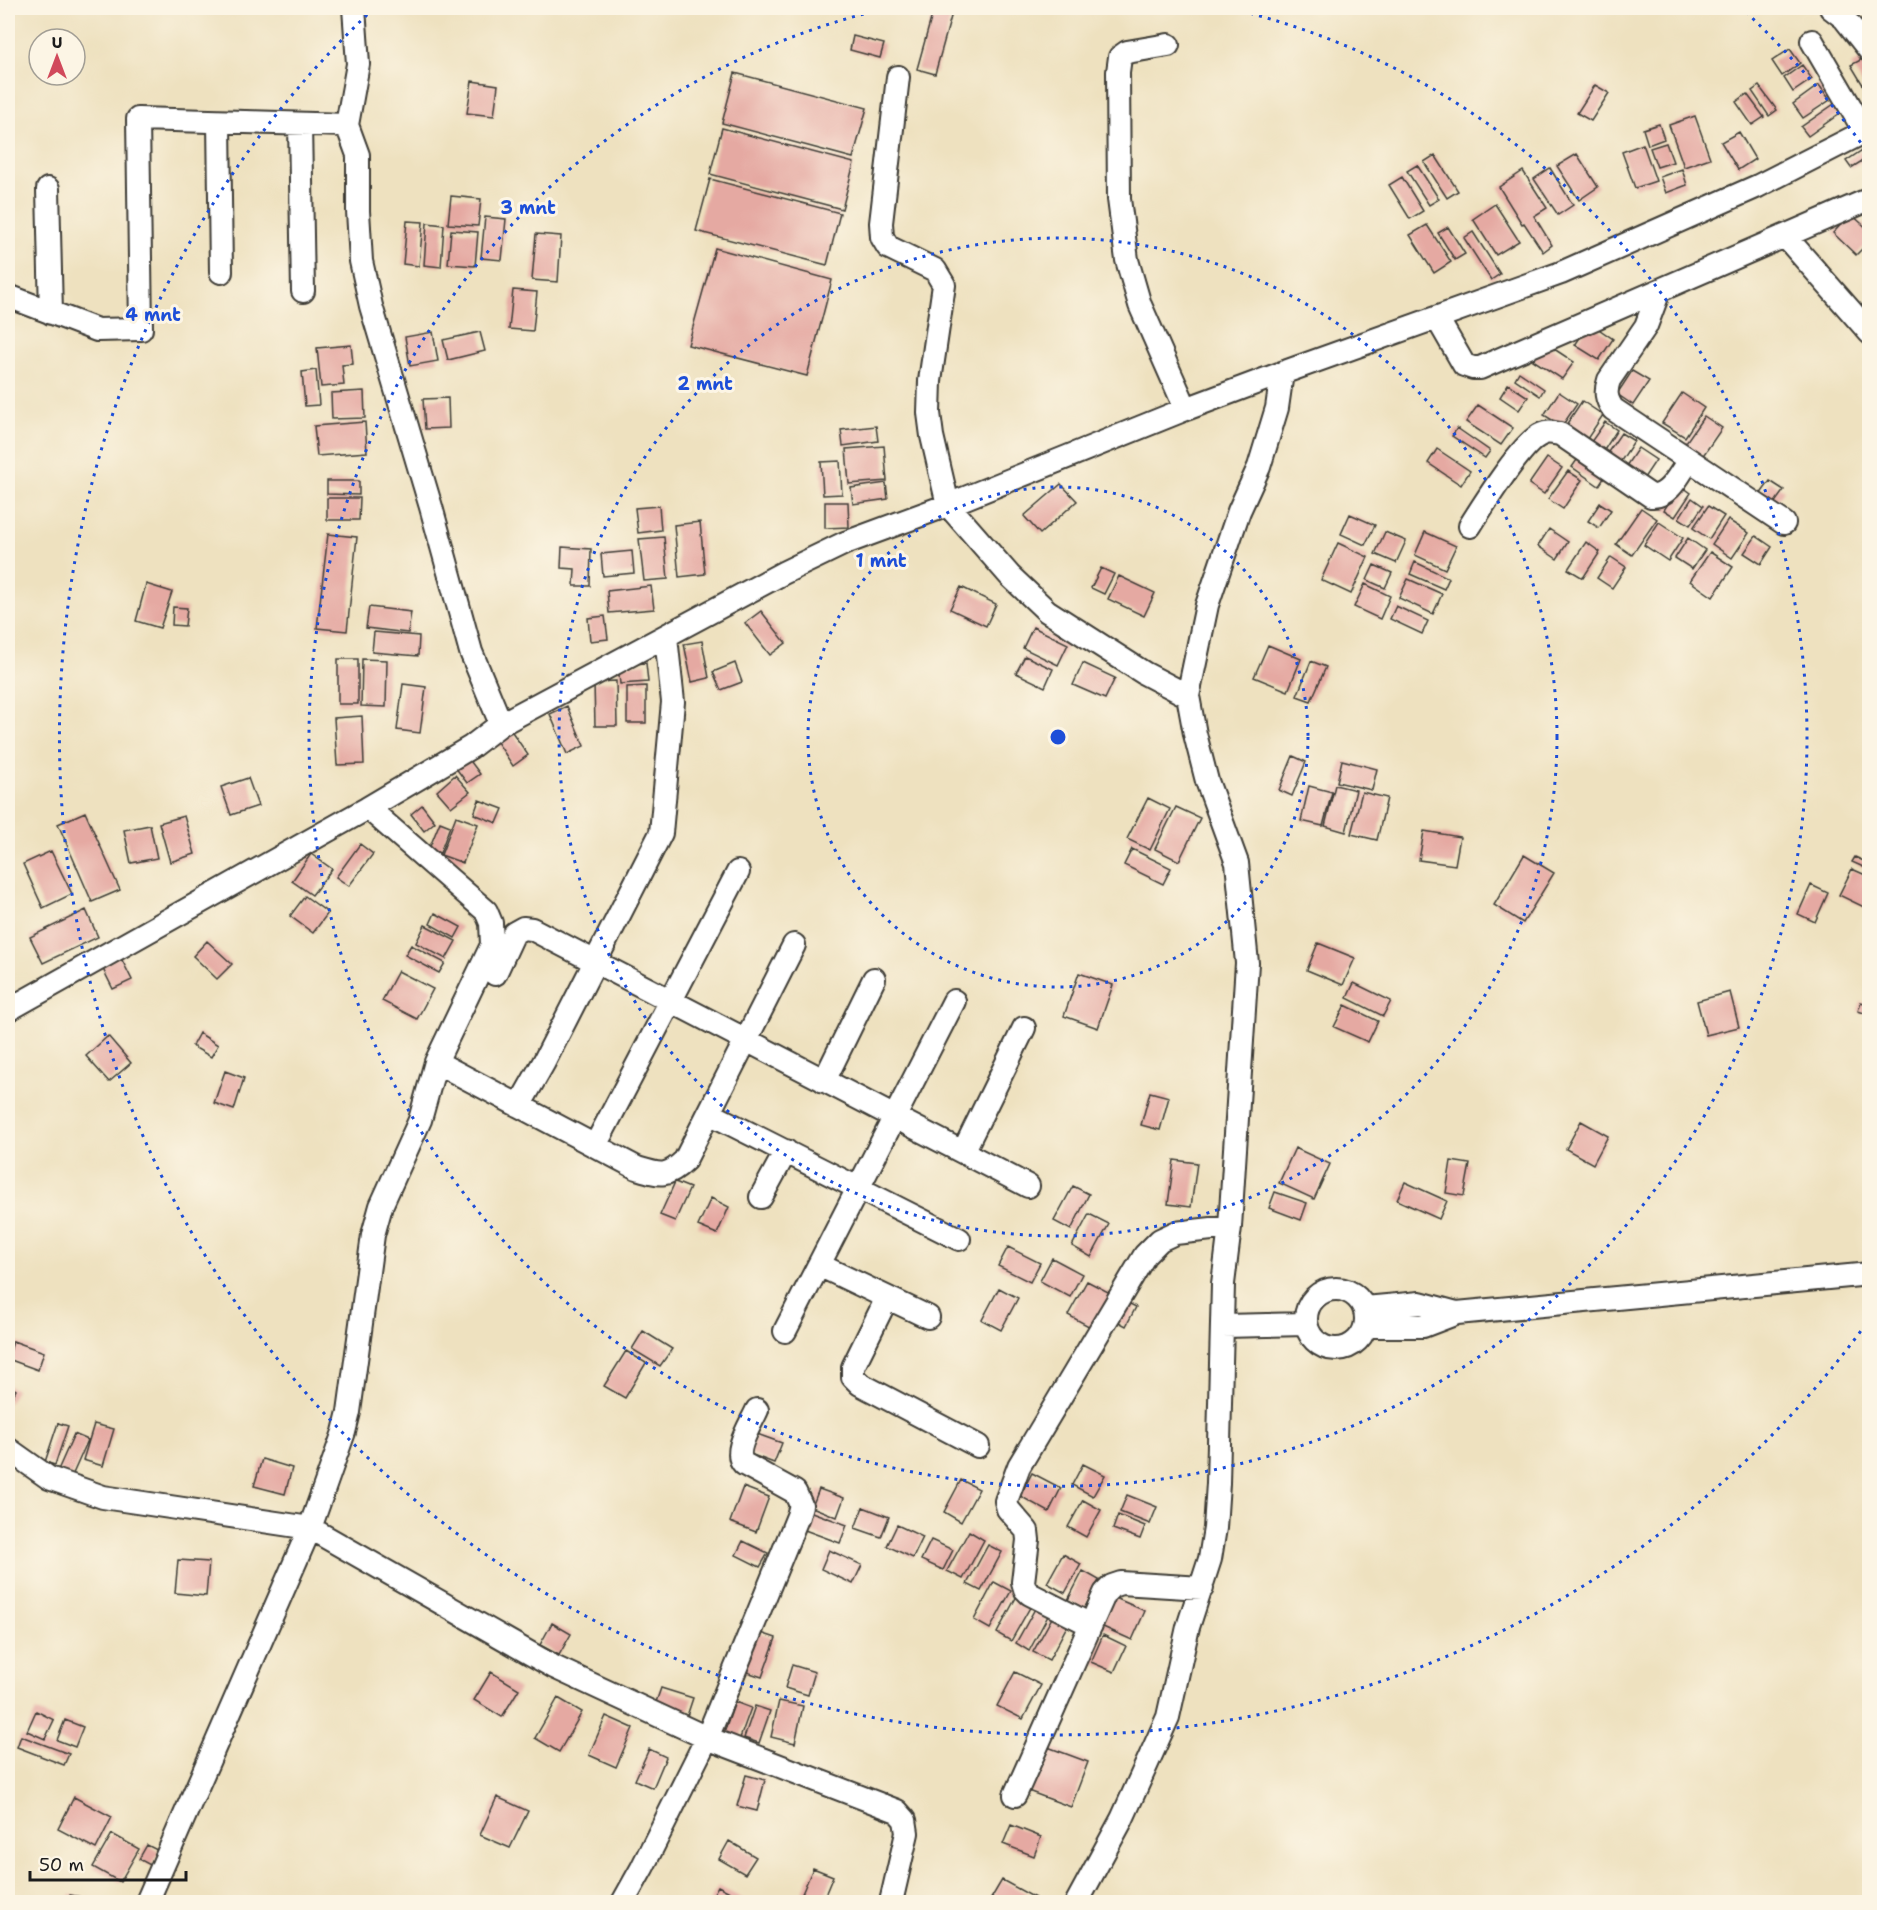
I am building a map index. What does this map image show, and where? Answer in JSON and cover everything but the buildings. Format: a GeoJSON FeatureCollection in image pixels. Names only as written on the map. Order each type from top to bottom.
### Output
{"type":"FeatureCollection","features":[{"type":"Feature","properties":{"kind":"street"},"geometry":{"type":"LineString","coordinates":[[354,8],[358,64],[347,125],[358,155],[361,261],[371,306],[471,652],[501,724]]}},
{"type":"Feature","properties":{"kind":"street"},"geometry":{"type":"LineString","coordinates":[[1831,8],[1844,18],[1869,51]]}},
{"type":"Feature","properties":{"kind":"street"},"geometry":{"type":"LineString","coordinates":[[8,1010],[368,808],[471,747],[501,724],[783,573],[845,543],[948,505],[1282,373],[1561,273],[1758,186],[1867,131],[1812,41]]}},
{"type":"Feature","properties":{"kind":"street"},"geometry":{"type":"LineString","coordinates":[[1168,45],[1127,52],[1120,57],[1118,72],[1119,199],[1127,260],[1140,305],[1186,410]]}},
{"type":"Feature","properties":{"kind":"street"},"geometry":{"type":"LineString","coordinates":[[898,77],[881,223],[882,237],[888,246],[935,270],[944,285],[930,381],[929,413],[948,505],[1010,576],[1047,611],[1144,673],[1188,696]]}},
{"type":"Feature","properties":{"kind":"street"},"geometry":{"type":"LineString","coordinates":[[8,296],[97,330],[141,329],[138,120],[347,125]]}},
{"type":"Feature","properties":{"kind":"street"},"geometry":{"type":"LineString","coordinates":[[219,122],[220,272]]}},
{"type":"Feature","properties":{"kind":"street"},"geometry":{"type":"LineString","coordinates":[[300,124],[303,291]]}},
{"type":"Feature","properties":{"kind":"street"},"geometry":{"type":"LineString","coordinates":[[48,189],[51,313]]}},
{"type":"Feature","properties":{"kind":"street"},"geometry":{"type":"LineString","coordinates":[[1437,318],[1464,364],[1480,368],[1869,199]]}},
{"type":"Feature","properties":{"kind":"street"},"geometry":{"type":"LineString","coordinates":[[1785,236],[1869,333]]}},
{"type":"Feature","properties":{"kind":"street"},"geometry":{"type":"LineString","coordinates":[[1659,291],[1646,326],[1609,380],[1606,397],[1614,410],[1784,523]]}},
{"type":"Feature","properties":{"kind":"street"},"geometry":{"type":"LineString","coordinates":[[1077,1902],[1122,1819],[1168,1717],[1188,1627],[1210,1559],[1218,1483],[1223,1284],[1230,1227],[1247,963],[1237,863],[1207,781],[1188,696],[1207,605],[1239,511],[1262,457],[1277,408],[1282,373]]}},
{"type":"Feature","properties":{"kind":"street"},"geometry":{"type":"LineString","coordinates":[[1470,526],[1514,462],[1536,437],[1543,433],[1560,434],[1651,496],[1659,497],[1666,493],[1689,460]]}},
{"type":"Feature","properties":{"kind":"street"},"geometry":{"type":"LineString","coordinates":[[519,1106],[544,1062],[661,833],[673,702],[666,637]]}},
{"type":"Feature","properties":{"kind":"street"},"geometry":{"type":"LineString","coordinates":[[147,1902],[310,1528],[349,1412],[373,1235],[381,1206],[443,1066],[492,945],[491,923],[486,911],[368,808]]}},
{"type":"Feature","properties":{"kind":"street"},"geometry":{"type":"LineString","coordinates":[[595,1146],[738,872]]}},
{"type":"Feature","properties":{"kind":"street"},"geometry":{"type":"LineString","coordinates":[[443,1066],[514,933],[523,928],[532,929],[1028,1186]]}},
{"type":"Feature","properties":{"kind":"street"},"geometry":{"type":"LineString","coordinates":[[443,1066],[637,1168],[662,1174],[674,1170],[685,1160],[794,945]]}},
{"type":"Feature","properties":{"kind":"street"},"geometry":{"type":"LineString","coordinates":[[824,1081],[874,979]]}},
{"type":"Feature","properties":{"kind":"street"},"geometry":{"type":"LineString","coordinates":[[785,1331],[954,1001]]}},
{"type":"Feature","properties":{"kind":"street"},"geometry":{"type":"LineString","coordinates":[[963,1152],[1024,1028]]}},
{"type":"Feature","properties":{"kind":"street"},"geometry":{"type":"LineString","coordinates":[[709,1113],[959,1239]]}},
{"type":"Feature","properties":{"kind":"street"},"geometry":{"type":"LineString","coordinates":[[761,1197],[786,1151]]}},
{"type":"Feature","properties":{"kind":"street"},"geometry":{"type":"LineString","coordinates":[[1091,1625],[1030,1594],[1025,1589],[1023,1582],[1027,1531],[1008,1509],[1006,1500],[1019,1466],[1145,1255],[1160,1240],[1175,1233],[1230,1227]]}},
{"type":"Feature","properties":{"kind":"street"},"geometry":{"type":"LineString","coordinates":[[819,1265],[928,1317]]}},
{"type":"Feature","properties":{"kind":"street"},"geometry":{"type":"LineString","coordinates":[[1366,1317],[1423,1326],[1457,1313],[1869,1274]]}},
{"type":"Feature","properties":{"kind":"street"},"geometry":{"type":"LineString","coordinates":[[1337,1288],[1354,1294],[1366,1317],[1358,1341],[1343,1349],[1326,1348],[1312,1339],[1305,1324],[1308,1306],[1320,1292],[1337,1288]]}},
{"type":"Feature","properties":{"kind":"street"},"geometry":{"type":"LineString","coordinates":[[887,1298],[854,1367],[854,1377],[860,1384],[978,1446]]}},
{"type":"Feature","properties":{"kind":"street"},"geometry":{"type":"LineString","coordinates":[[1223,1326],[1305,1324]]}},
{"type":"Feature","properties":{"kind":"street"},"geometry":{"type":"LineString","coordinates":[[623,1902],[707,1738],[801,1505],[795,1492],[739,1460],[738,1452],[757,1410]]}},
{"type":"Feature","properties":{"kind":"street"},"geometry":{"type":"LineString","coordinates":[[8,1449],[49,1478],[103,1497],[310,1528],[554,1667],[707,1738],[897,1811],[905,1821],[907,1833],[891,1902]]}},
{"type":"Feature","properties":{"kind":"street"},"geometry":{"type":"LineString","coordinates":[[1016,1795],[1104,1593],[1112,1586],[1121,1583],[1202,1588]]}}]}
